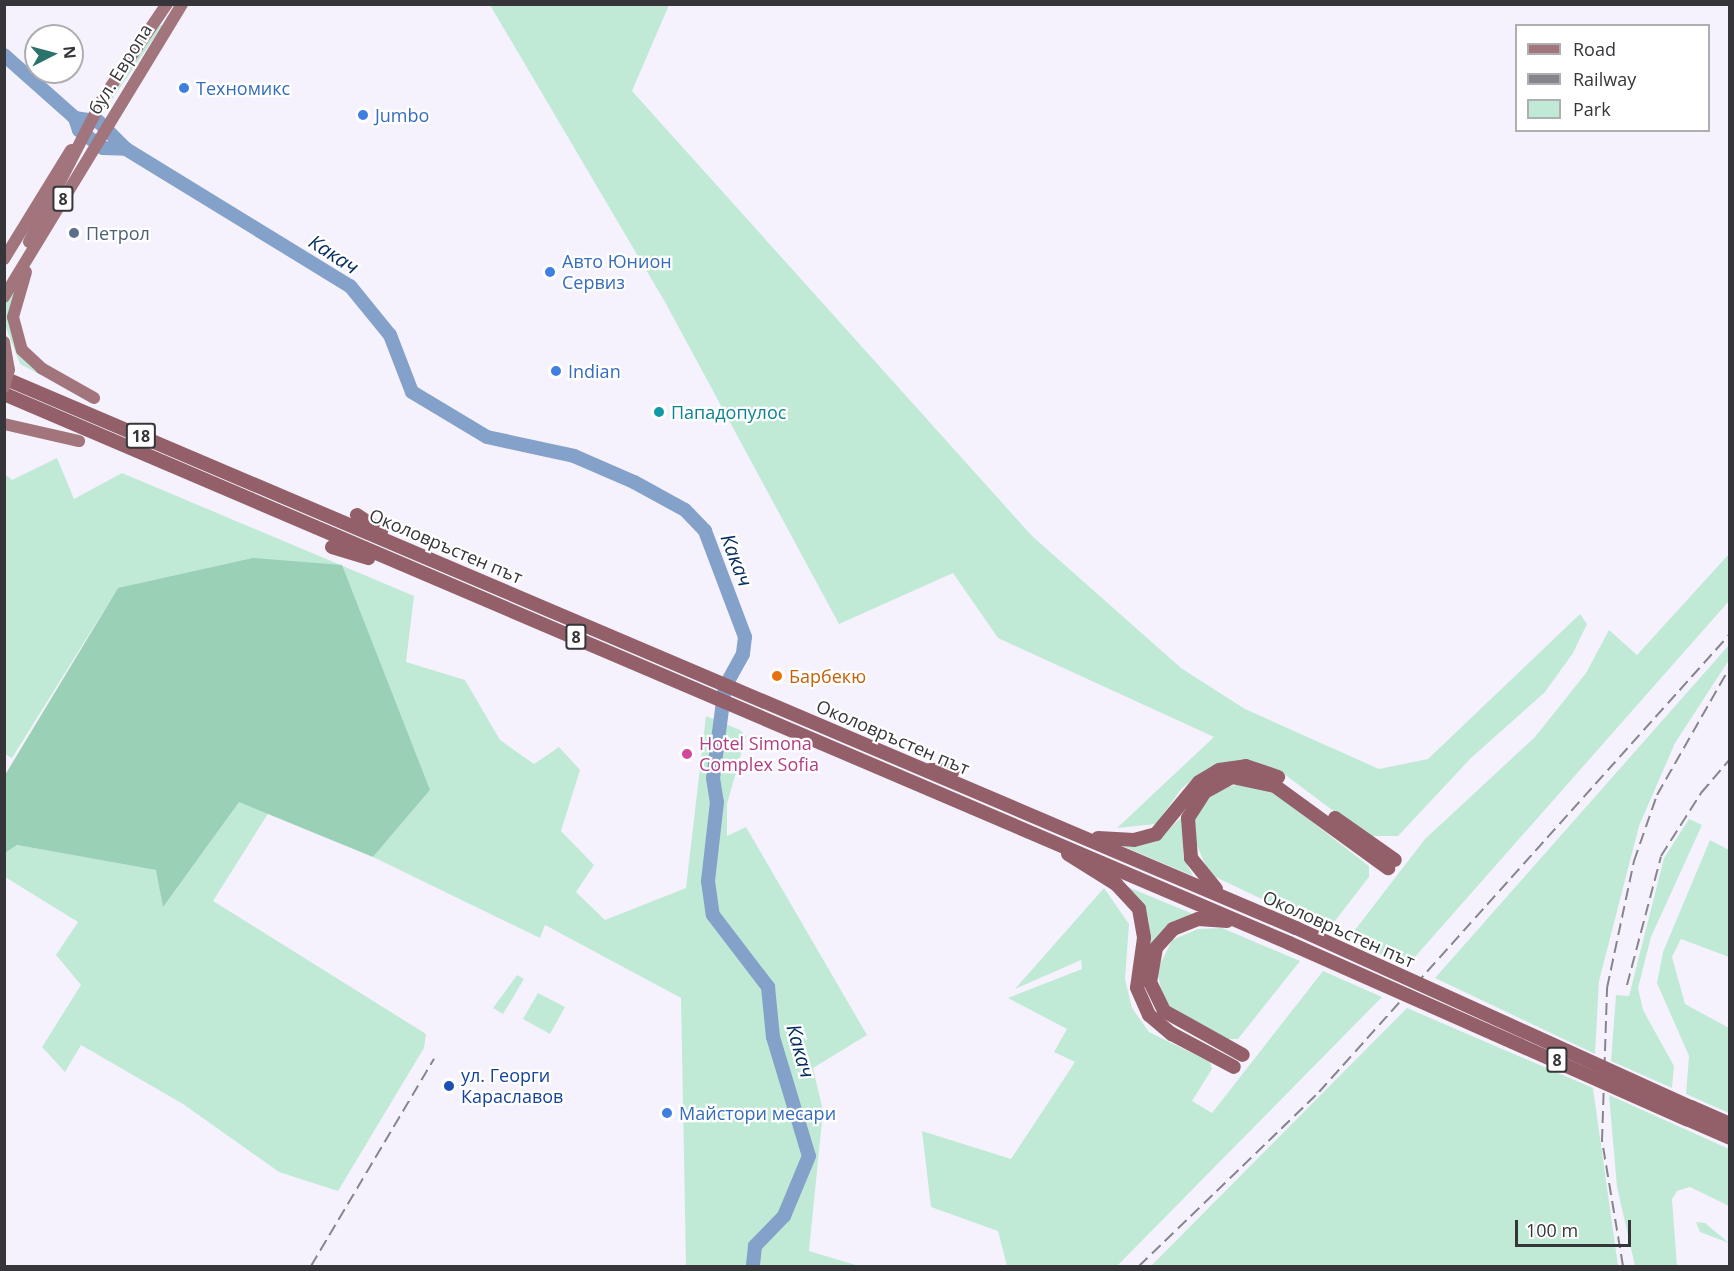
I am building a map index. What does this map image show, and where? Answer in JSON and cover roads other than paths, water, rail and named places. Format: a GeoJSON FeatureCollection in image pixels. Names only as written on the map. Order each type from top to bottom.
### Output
{"type":"FeatureCollection","features":[{"type":"Feature","properties":{"kind":"highway","name":"Околовръстен път"},"geometry":{"type":"LineString","coordinates":[[7,374],[418,555],[1296,928],[1689,1113],[1730,1138]]}},
{"type":"Feature","properties":{"kind":"highway","name":"Околовръстен път"},"geometry":{"type":"LineString","coordinates":[[4,394],[1689,1113],[1730,1124]]}},
{"type":"Feature","properties":{"kind":"highway"},"geometry":{"type":"LineString","coordinates":[[357,514],[418,555]]}},
{"type":"Feature","properties":{"kind":"highway","name":"8"},"geometry":{"type":"LineString","coordinates":[[332,547],[441,579]]}},
{"type":"Feature","properties":{"kind":"highway"},"geometry":{"type":"LineString","coordinates":[[1081,835],[1134,840],[1156,834],[1208,775],[1246,766],[1273,774],[1391,864],[1275,786],[1247,776],[1223,780],[1192,809],[1188,848],[1202,878],[1260,913]]}},
{"type":"Feature","properties":{"kind":"highway"},"geometry":{"type":"LineString","coordinates":[[925,770],[954,770]]}},
{"type":"Feature","properties":{"kind":"highway"},"geometry":{"type":"LineString","coordinates":[[1052,841],[1116,885],[1139,909],[1144,938],[1137,988],[1149,1016],[1172,1034],[1234,1067]]}},
{"type":"Feature","properties":{"kind":"highway"},"geometry":{"type":"LineString","coordinates":[[1243,1055],[1164,1011],[1155,999],[1150,965],[1164,937],[1185,922],[1213,919],[1252,927]]}},
{"type":"Feature","properties":{"kind":"main road","name":"бул. Европа"},"geometry":{"type":"LineString","coordinates":[[4,259],[99,106],[167,4]]}},
{"type":"Feature","properties":{"kind":"main road","name":"бул. Европа"},"geometry":{"type":"LineString","coordinates":[[4,297],[88,152],[182,4]]}},
{"type":"Feature","properties":{"kind":"main road","name":"бул. Европа"},"geometry":{"type":"LineString","coordinates":[[4,285],[69,170],[76,145]]}},
{"type":"Feature","properties":{"kind":"main road","name":"бул. Европа"},"geometry":{"type":"LineString","coordinates":[[69,170],[88,152]]}},
{"type":"Feature","properties":{"kind":"main road"},"geometry":{"type":"LineString","coordinates":[[4,243],[26,222]]}},
{"type":"Feature","properties":{"kind":"main road","name":"8"},"geometry":{"type":"LineString","coordinates":[[36,245],[14,306],[15,334],[29,359],[94,398]]}},
{"type":"Feature","properties":{"kind":"main road"},"geometry":{"type":"LineString","coordinates":[[4,342],[7,374],[4,387]]}},
{"type":"Feature","properties":{"kind":"main road"},"geometry":{"type":"LineString","coordinates":[[4,424],[79,441]]}},
{"type":"Feature","properties":{"kind":"waterway","name":"Какач"},"geometry":{"type":"LineString","coordinates":[[4,55],[75,118],[79,130],[103,148],[126,149]]}},
{"type":"Feature","properties":{"kind":"waterway","name":"Какач"},"geometry":{"type":"LineString","coordinates":[[75,118],[99,122],[126,149],[350,286],[390,335],[412,392],[487,437],[574,456],[634,482],[685,510],[705,531],[745,637],[743,654],[725,686],[713,778],[717,802],[708,881],[713,915],[768,987],[773,1037],[809,1156],[784,1216],[755,1246],[753,1266]]}},
{"type":"Feature","properties":{"kind":"railway"},"geometry":{"type":"LineString","coordinates":[[1139,1266],[1319,1092],[1730,634]]}},
{"type":"Feature","properties":{"kind":"railway"},"geometry":{"type":"LineString","coordinates":[[1623,1266],[1602,1141],[1607,988],[1634,861],[1657,795],[1730,667]]}},
{"type":"Feature","properties":{"kind":"railway"},"geometry":{"type":"LineString","coordinates":[[1627,985],[1661,856],[1701,793],[1730,759]]}},
{"type":"Feature","properties":{"kind":"railway"},"geometry":{"type":"LineString","coordinates":[[311,1266],[434,1059]]}},
{"type":"Feature","properties":{"kind":"place","name":"Техномикс"},"geometry":{"type":"Point","coordinates":[184,88]}},
{"type":"Feature","properties":{"kind":"place","name":"Jumbo"},"geometry":{"type":"Point","coordinates":[363,115]}},
{"type":"Feature","properties":{"kind":"place","name":"Петрол"},"geometry":{"type":"Point","coordinates":[74,233]}},
{"type":"Feature","properties":{"kind":"place","name":"Авто Юнион Сервиз"},"geometry":{"type":"Point","coordinates":[550,272]}},
{"type":"Feature","properties":{"kind":"place","name":"Indian"},"geometry":{"type":"Point","coordinates":[556,371]}},
{"type":"Feature","properties":{"kind":"place","name":"Пападопулос"},"geometry":{"type":"Point","coordinates":[659,412]}},
{"type":"Feature","properties":{"kind":"place","name":"Барбекю"},"geometry":{"type":"Point","coordinates":[777,676]}},
{"type":"Feature","properties":{"kind":"place","name":"Hotel Simona Complex Sofia"},"geometry":{"type":"Point","coordinates":[687,754]}},
{"type":"Feature","properties":{"kind":"place","name":"ул. Георги Караславов"},"geometry":{"type":"Point","coordinates":[449,1086]}},
{"type":"Feature","properties":{"kind":"place","name":"Майстори месари"},"geometry":{"type":"Point","coordinates":[667,1113]}}]}
